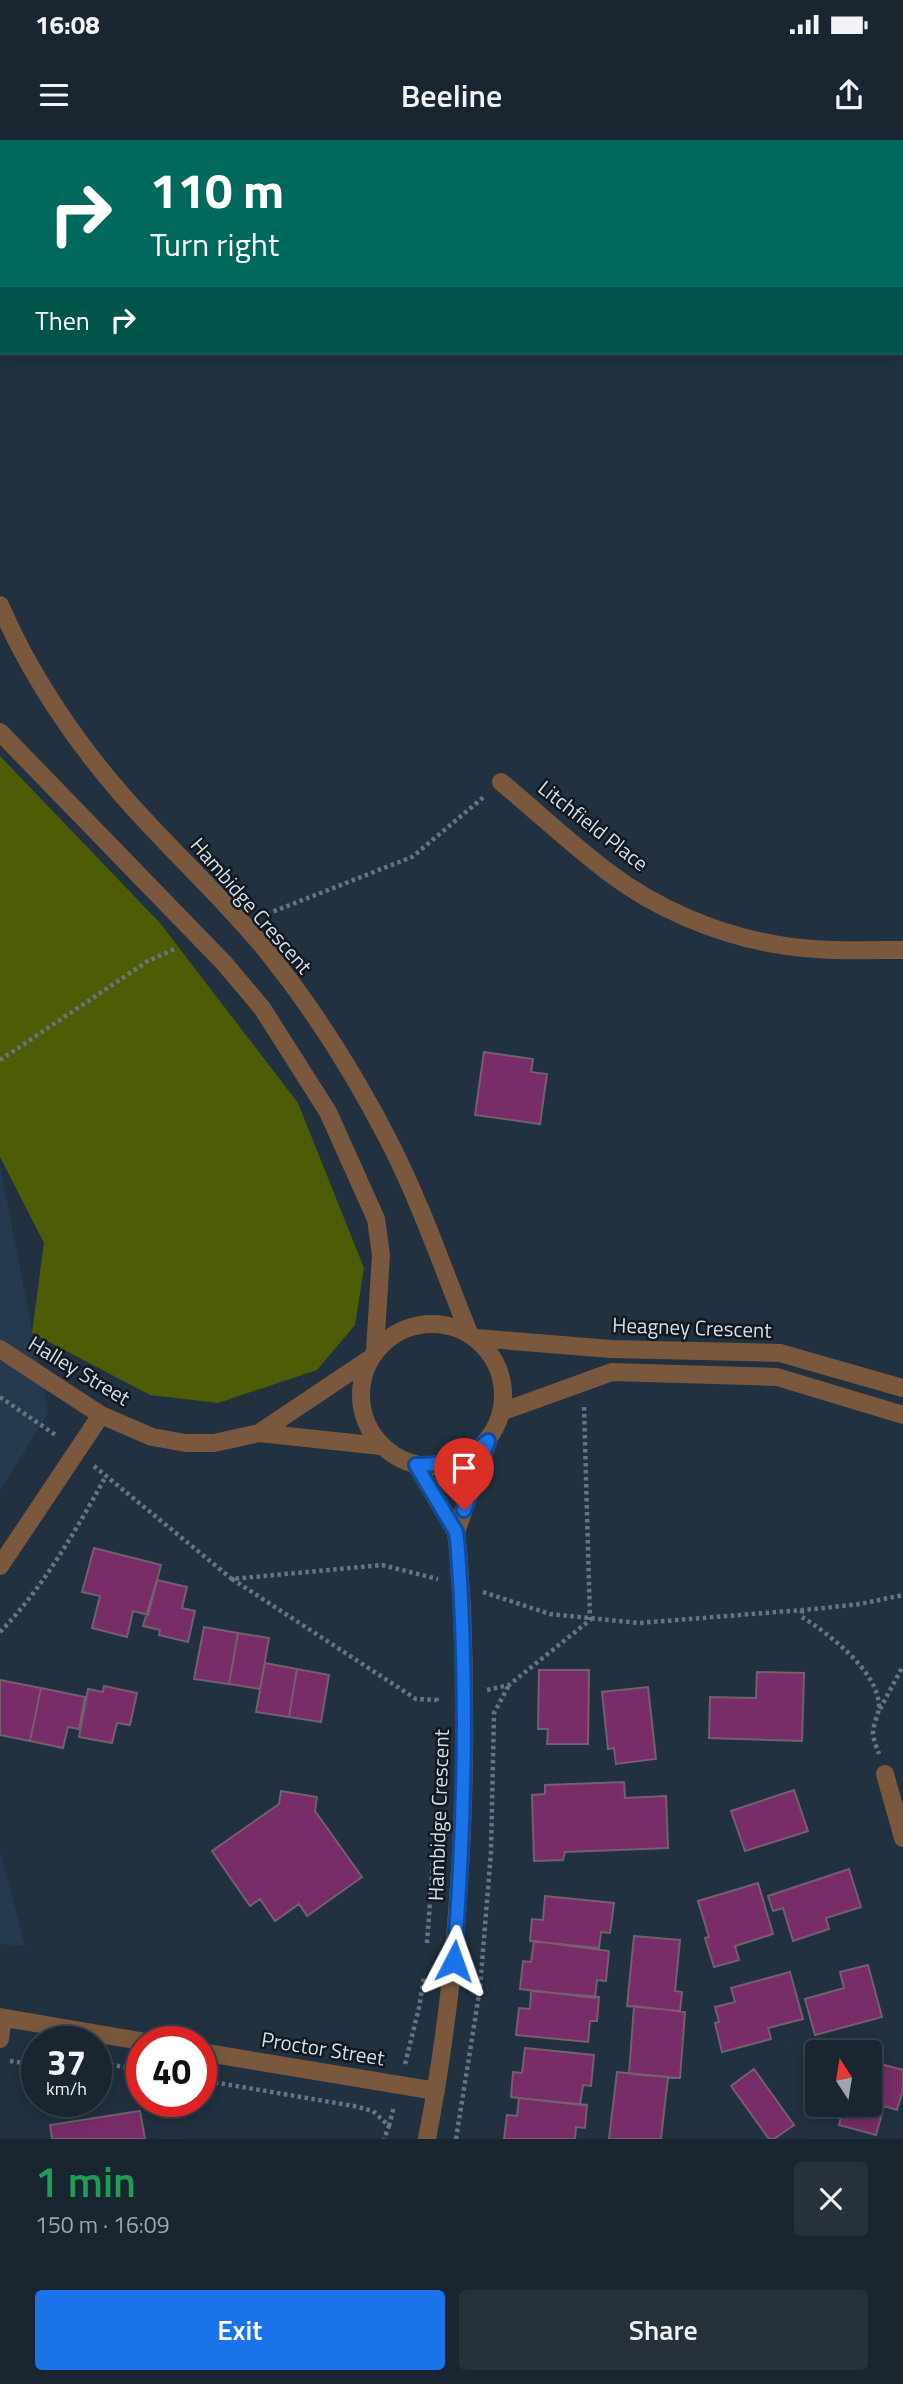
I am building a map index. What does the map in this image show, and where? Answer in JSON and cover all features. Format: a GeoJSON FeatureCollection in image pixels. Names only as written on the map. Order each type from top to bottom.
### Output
{"type":"FeatureCollection","features":[{"type":"Feature","properties":{"kind":"street","name":"Hambidge Crescent"},"geometry":{"type":"LineString","coordinates":[[0,605],[33,669],[90,755],[122,795],[269,954],[335,1047],[397,1157],[472,1336]]}},
{"type":"Feature","properties":{"kind":"street"},"geometry":{"type":"LineString","coordinates":[[0,732],[224,963],[262,1008],[328,1112],[376,1219],[381,1255],[372,1355],[360,1390],[365,1420],[381,1446],[398,1458],[416,1465],[444,1465],[470,1455],[488,1441],[501,1412],[503,1385],[494,1359],[472,1336],[445,1324],[419,1324],[394,1333],[372,1355]]}},
{"type":"Feature","properties":{"kind":"street","name":"Litchfield Place"},"geometry":{"type":"LineString","coordinates":[[501,782],[609,873],[673,911],[706,925],[774,944],[843,950],[903,950]]}},
{"type":"Feature","properties":{"kind":"street","name":"Heagney Crescent"},"geometry":{"type":"LineString","coordinates":[[472,1336],[611,1349],[780,1353],[903,1388]]}},
{"type":"Feature","properties":{"kind":"street","name":"Halley Street"},"geometry":{"type":"LineString","coordinates":[[0,1349],[101,1415],[152,1437],[186,1443],[214,1443],[259,1433],[381,1446]]}},
{"type":"Feature","properties":{"kind":"street"},"geometry":{"type":"LineString","coordinates":[[677,1351],[677,1374]]}},
{"type":"Feature","properties":{"kind":"street","name":"Halley Street"},"geometry":{"type":"LineString","coordinates":[[259,1433],[372,1355]]}},
{"type":"Feature","properties":{"kind":"street"},"geometry":{"type":"LineString","coordinates":[[501,1412],[612,1372],[777,1377],[903,1415]]}},
{"type":"Feature","properties":{"kind":"street"},"geometry":{"type":"LineString","coordinates":[[0,1566],[101,1415]]}},
{"type":"Feature","properties":{"kind":"street","name":"Hambidge Crescent"},"geometry":{"type":"LineString","coordinates":[[427,2139],[454,1961],[464,1830],[466,1694],[457,1541],[488,1441]]}},
{"type":"Feature","properties":{"kind":"street","name":"Hambidge Crescent"},"geometry":{"type":"LineString","coordinates":[[416,1465],[457,1541]]}},
{"type":"Feature","properties":{"kind":"street"},"geometry":{"type":"LineString","coordinates":[[885,1774],[903,1838]]}},
{"type":"Feature","properties":{"kind":"street"},"geometry":{"type":"LineString","coordinates":[[0,2039],[2,2018],[126,2039]]}},
{"type":"Feature","properties":{"kind":"street","name":"Proctor Street"},"geometry":{"type":"LineString","coordinates":[[217,2055],[436,2091]]}},
{"type":"Feature","properties":{"kind":"path"},"geometry":{"type":"LineString","coordinates":[[0,1397],[47,1428],[232,1579],[416,1699],[437,1699],[437,1713]]}},
{"type":"Feature","properties":{"kind":"path"},"geometry":{"type":"LineString","coordinates":[[584,1419],[590,1619]]}},
{"type":"Feature","properties":{"kind":"path"},"geometry":{"type":"LineString","coordinates":[[0,1632],[21,1610],[81,1521],[106,1476]]}},
{"type":"Feature","properties":{"kind":"path"},"geometry":{"type":"LineString","coordinates":[[232,1579],[382,1565],[445,1581]]}},
{"type":"Feature","properties":{"kind":"path"},"geometry":{"type":"LineString","coordinates":[[470,1588],[520,1602],[550,1614],[639,1623],[860,1605],[903,1595]]}},
{"type":"Feature","properties":{"kind":"path"},"geometry":{"type":"LineString","coordinates":[[802,1611],[802,1617],[832,1636],[857,1661],[877,1693],[878,1713]]}},
{"type":"Feature","properties":{"kind":"path"},"geometry":{"type":"LineString","coordinates":[[509,1685],[590,1619]]}},
{"type":"Feature","properties":{"kind":"path"},"geometry":{"type":"LineString","coordinates":[[885,1774],[873,1734],[878,1713],[903,1666]]}},
{"type":"Feature","properties":{"kind":"path"},"geometry":{"type":"LineString","coordinates":[[427,1944],[434,1848]]}},
{"type":"Feature","properties":{"kind":"path"},"geometry":{"type":"LineString","coordinates":[[417,2015],[425,1970]]}},
{"type":"Feature","properties":{"kind":"path"},"geometry":{"type":"LineString","coordinates":[[0,2059],[21,2062]]}},
{"type":"Feature","properties":{"kind":"path"},"geometry":{"type":"LineString","coordinates":[[217,2083],[373,2111],[389,2126],[384,2139]]}},
{"type":"Feature","properties":{"kind":"shaded area"},"geometry":{"type":"Polygon","coordinates":[[[0,1165],[48,1413],[0,1491],[0,1165]]]}},
{"type":"Feature","properties":{"kind":"shaded area"},"geometry":{"type":"Polygon","coordinates":[[[0,1851],[25,1946],[0,1944],[0,1851]]]}},
{"type":"Feature","properties":{"kind":"green space"},"geometry":{"type":"Polygon","coordinates":[[[0,756],[160,923],[298,1103],[364,1268],[355,1325],[317,1370],[218,1403],[150,1395],[32,1333],[44,1243],[0,1157],[0,756]]]}},
{"type":"Feature","properties":{"kind":"building"},"geometry":{"type":"Polygon","coordinates":[[[484,1052],[533,1059],[531,1072],[547,1074],[540,1124],[475,1115],[484,1052]]]}},
{"type":"Feature","properties":{"kind":"building"},"geometry":{"type":"Polygon","coordinates":[[[94,1548],[161,1565],[148,1615],[133,1611],[127,1637],[92,1628],[100,1596],[82,1592],[94,1548]]]}},
{"type":"Feature","properties":{"kind":"building"},"geometry":{"type":"Polygon","coordinates":[[[157,1580],[187,1587],[182,1608],[195,1611],[188,1642],[159,1635],[160,1630],[143,1626],[157,1580]]]}},
{"type":"Feature","properties":{"kind":"building"},"geometry":{"type":"Polygon","coordinates":[[[204,1627],[238,1633],[229,1684],[194,1679],[204,1627]]]}},
{"type":"Feature","properties":{"kind":"building"},"geometry":{"type":"Polygon","coordinates":[[[238,1633],[269,1638],[260,1689],[229,1684],[238,1633]]]}},
{"type":"Feature","properties":{"kind":"building"},"geometry":{"type":"Polygon","coordinates":[[[265,1663],[297,1669],[289,1717],[256,1712],[265,1663]]]}},
{"type":"Feature","properties":{"kind":"building"},"geometry":{"type":"Polygon","coordinates":[[[297,1669],[329,1675],[321,1722],[289,1717],[297,1669]]]}},
{"type":"Feature","properties":{"kind":"building"},"geometry":{"type":"Polygon","coordinates":[[[539,1670],[589,1670],[588,1744],[547,1744],[548,1729],[538,1729],[539,1670]]]}},
{"type":"Feature","properties":{"kind":"building"},"geometry":{"type":"Polygon","coordinates":[[[757,1672],[804,1673],[802,1741],[709,1738],[710,1697],[756,1698],[757,1672]]]}},
{"type":"Feature","properties":{"kind":"building"},"geometry":{"type":"Polygon","coordinates":[[[0,1680],[41,1688],[30,1741],[0,1735],[0,1680]]]}},
{"type":"Feature","properties":{"kind":"building"},"geometry":{"type":"Polygon","coordinates":[[[104,1686],[137,1693],[130,1725],[117,1723],[112,1743],[79,1737],[88,1689],[103,1692],[104,1686]]]}},
{"type":"Feature","properties":{"kind":"building"},"geometry":{"type":"Polygon","coordinates":[[[648,1687],[656,1759],[616,1764],[614,1748],[608,1749],[602,1692],[648,1687]]]}},
{"type":"Feature","properties":{"kind":"building"},"geometry":{"type":"Polygon","coordinates":[[[41,1688],[85,1697],[79,1729],[68,1727],[63,1748],[30,1741],[41,1688]]]}},
{"type":"Feature","properties":{"kind":"building"},"geometry":{"type":"Polygon","coordinates":[[[624,1782],[625,1798],[666,1796],[668,1848],[565,1852],[563,1860],[534,1861],[532,1795],[545,1794],[545,1785],[624,1782]]]}},
{"type":"Feature","properties":{"kind":"building"},"geometry":{"type":"Polygon","coordinates":[[[794,1790],[808,1831],[745,1851],[731,1811],[794,1790]]]}},
{"type":"Feature","properties":{"kind":"building"},"geometry":{"type":"Polygon","coordinates":[[[281,1791],[317,1797],[315,1811],[362,1877],[307,1916],[299,1904],[275,1921],[260,1899],[250,1906],[212,1851],[279,1804],[281,1791]]]}},
{"type":"Feature","properties":{"kind":"building"},"geometry":{"type":"Polygon","coordinates":[[[849,1869],[861,1907],[826,1918],[829,1929],[793,1941],[783,1908],[773,1911],[768,1896],[849,1869]]]}},
{"type":"Feature","properties":{"kind":"building"},"geometry":{"type":"Polygon","coordinates":[[[758,1883],[773,1934],[735,1946],[739,1960],[714,1967],[705,1938],[709,1937],[698,1901],[758,1883]]]}},
{"type":"Feature","properties":{"kind":"building"},"geometry":{"type":"Polygon","coordinates":[[[545,1896],[614,1903],[610,1933],[601,1932],[599,1948],[530,1941],[532,1919],[543,1920],[545,1896]]]}},
{"type":"Feature","properties":{"kind":"building"},"geometry":{"type":"Polygon","coordinates":[[[634,1936],[680,1940],[675,1991],[682,1992],[680,2011],[627,2006],[634,1936]]]}},
{"type":"Feature","properties":{"kind":"building"},"geometry":{"type":"Polygon","coordinates":[[[534,1941],[609,1951],[606,1981],[597,1980],[595,1998],[520,1989],[523,1961],[531,1962],[534,1941]]]}},
{"type":"Feature","properties":{"kind":"building"},"geometry":{"type":"Polygon","coordinates":[[[868,1965],[882,2017],[815,2035],[805,1999],[844,1988],[840,1972],[868,1965]]]}},
{"type":"Feature","properties":{"kind":"building"},"geometry":{"type":"Polygon","coordinates":[[[790,1972],[803,2019],[768,2028],[771,2039],[722,2052],[715,2023],[719,2022],[715,2007],[735,2002],[731,1988],[790,1972]]]}},
{"type":"Feature","properties":{"kind":"building"},"geometry":{"type":"Polygon","coordinates":[[[531,1991],[599,1997],[597,2021],[590,2021],[588,2042],[516,2035],[519,2008],[530,2009],[531,1991]]]}},
{"type":"Feature","properties":{"kind":"building"},"geometry":{"type":"Polygon","coordinates":[[[634,2006],[685,2012],[680,2078],[629,2074],[634,2006]]]}},
{"type":"Feature","properties":{"kind":"building"},"geometry":{"type":"Polygon","coordinates":[[[525,2048],[594,2055],[591,2086],[583,2085],[580,2105],[511,2097],[513,2072],[522,2073],[525,2048]]]}},
{"type":"Feature","properties":{"kind":"building"},"geometry":{"type":"Polygon","coordinates":[[[882,2064],[903,2070],[903,2090],[897,2110],[884,2106],[882,2113],[882,2064]]]}},
{"type":"Feature","properties":{"kind":"building"},"geometry":{"type":"Polygon","coordinates":[[[754,2069],[794,2125],[774,2139],[769,2139],[731,2086],[754,2069]]]}},
{"type":"Feature","properties":{"kind":"building"},"geometry":{"type":"Polygon","coordinates":[[[617,2072],[668,2077],[661,2139],[609,2139],[617,2072]]]}},
{"type":"Feature","properties":{"kind":"building"},"geometry":{"type":"Polygon","coordinates":[[[519,2098],[587,2105],[585,2128],[576,2127],[575,2139],[504,2139],[507,2115],[517,2116],[519,2098]]]}},
{"type":"Feature","properties":{"kind":"building"},"geometry":{"type":"Polygon","coordinates":[[[126,2113],[126,2117],[141,2117],[145,2139],[52,2139],[50,2125],[126,2113]]]}},
{"type":"Feature","properties":{"kind":"building"},"geometry":{"type":"Polygon","coordinates":[[[841,2118],[881,2118],[876,2135],[839,2125],[841,2118]]]}},
{"type":"Feature","properties":{"kind":"route"},"geometry":{"type":"LineString","coordinates":[[454,1961],[464,1830],[466,1694],[458,1550],[456,1532],[416,1465],[444,1465],[470,1455],[488,1441],[464,1510]]}}]}
